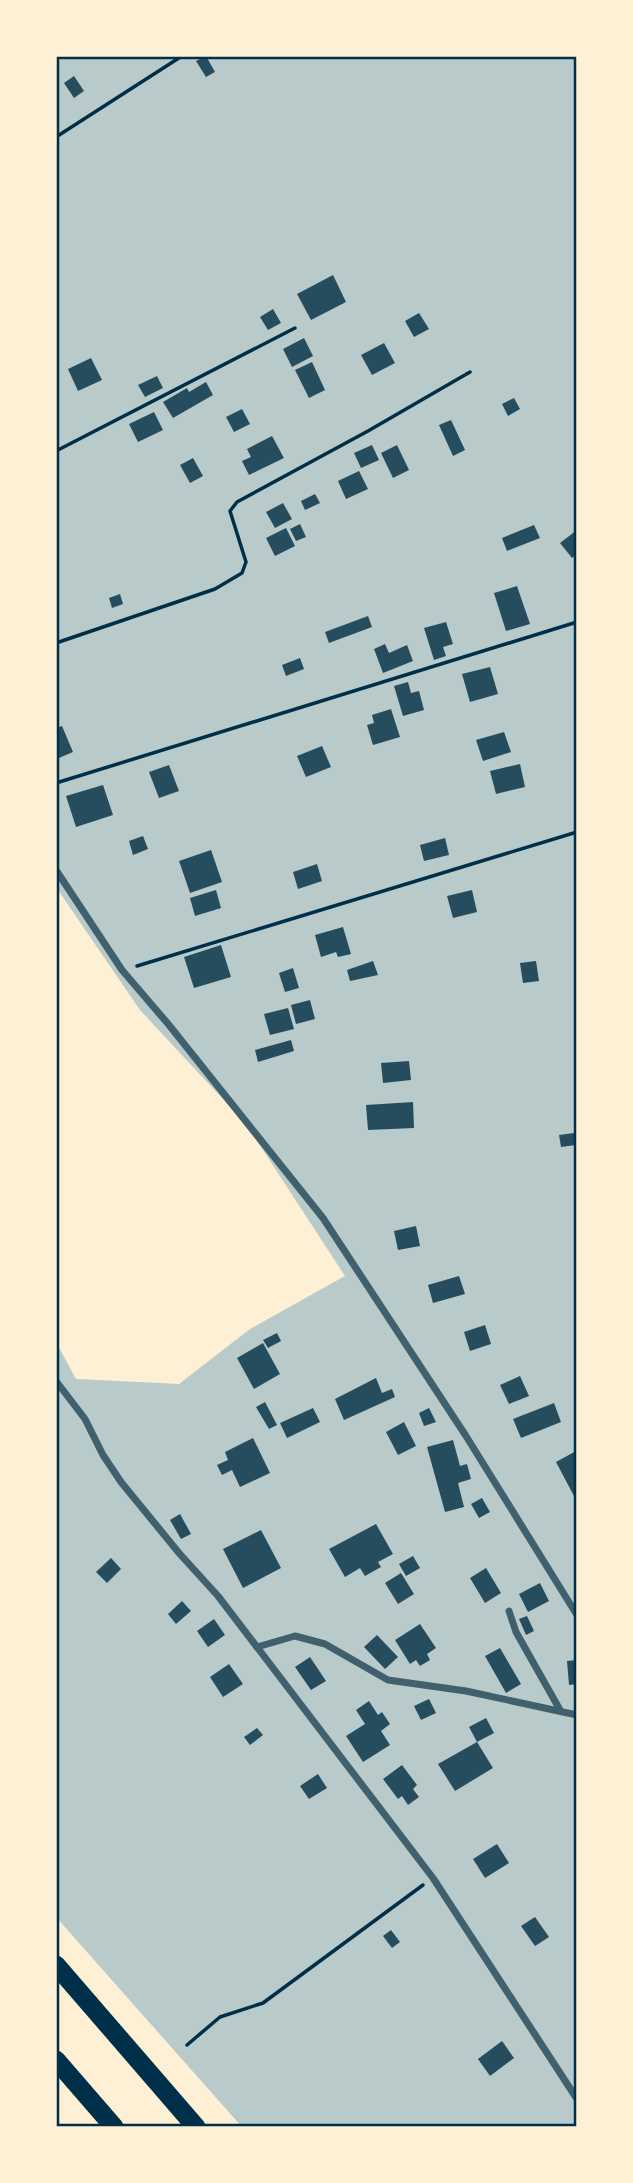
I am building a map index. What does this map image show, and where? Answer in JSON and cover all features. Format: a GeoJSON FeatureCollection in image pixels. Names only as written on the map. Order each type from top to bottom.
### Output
{"type":"FeatureCollection","features":[{"type":"Feature","properties":{"kind":"highway"},"geometry":{"type":"LineString","coordinates":[[56,1965],[196,2127]]}},
{"type":"Feature","properties":{"kind":"highway"},"geometry":{"type":"LineString","coordinates":[[56,2060],[114,2127]]}},
{"type":"Feature","properties":{"kind":"street"},"geometry":{"type":"LineString","coordinates":[[56,870],[122,970],[323,1218],[466,1436],[577,1615]]}},
{"type":"Feature","properties":{"kind":"street"},"geometry":{"type":"LineString","coordinates":[[56,1381],[85,1419],[103,1455],[121,1482],[218,1596],[433,1878],[577,2099]]}},
{"type":"Feature","properties":{"kind":"street"},"geometry":{"type":"LineString","coordinates":[[509,1611],[516,1632],[560,1710]]}},
{"type":"Feature","properties":{"kind":"street"},"geometry":{"type":"LineString","coordinates":[[257,1647],[295,1636],[325,1644],[388,1680],[466,1691],[577,1715]]}},
{"type":"Feature","properties":{"kind":"path"},"geometry":{"type":"LineString","coordinates":[[56,137],[182,56]]}},
{"type":"Feature","properties":{"kind":"path"},"geometry":{"type":"LineString","coordinates":[[56,451],[295,328]]}},
{"type":"Feature","properties":{"kind":"path"},"geometry":{"type":"LineString","coordinates":[[56,643],[215,589],[242,573],[246,562],[230,511],[237,502],[470,372]]}},
{"type":"Feature","properties":{"kind":"path"},"geometry":{"type":"LineString","coordinates":[[56,783],[577,622]]}},
{"type":"Feature","properties":{"kind":"path"},"geometry":{"type":"LineString","coordinates":[[122,970],[577,832]]}},
{"type":"Feature","properties":{"kind":"path"},"geometry":{"type":"LineString","coordinates":[[187,2045],[220,2017],[263,2003],[433,1878]]}},
{"type":"Feature","properties":{"kind":"shaded area"},"geometry":{"type":"Polygon","coordinates":[[[56,56],[577,56],[577,2127],[242,2127],[56,1917],[56,1342],[76,1379],[179,1384],[250,1329],[345,1276],[246,1124],[140,1010],[56,887],[56,56]]]}},
{"type":"Feature","properties":{"kind":"building"},"geometry":{"type":"Polygon","coordinates":[[[206,56],[215,72],[206,77],[196,61],[206,56]]]}},
{"type":"Feature","properties":{"kind":"building"},"geometry":{"type":"Polygon","coordinates":[[[74,76],[84,91],[74,98],[64,83],[74,76]]]}},
{"type":"Feature","properties":{"kind":"building"},"geometry":{"type":"Polygon","coordinates":[[[333,275],[346,302],[311,320],[297,294],[333,275]]]}},
{"type":"Feature","properties":{"kind":"building"},"geometry":{"type":"Polygon","coordinates":[[[273,309],[281,323],[268,330],[260,317],[273,309]]]}},
{"type":"Feature","properties":{"kind":"building"},"geometry":{"type":"Polygon","coordinates":[[[419,313],[429,329],[414,337],[405,321],[419,313]]]}},
{"type":"Feature","properties":{"kind":"building"},"geometry":{"type":"Polygon","coordinates":[[[304,338],[313,356],[292,367],[283,349],[304,338]]]}},
{"type":"Feature","properties":{"kind":"building"},"geometry":{"type":"Polygon","coordinates":[[[384,343],[395,363],[372,375],[361,355],[384,343]]]}},
{"type":"Feature","properties":{"kind":"building"},"geometry":{"type":"Polygon","coordinates":[[[91,358],[102,380],[78,391],[68,369],[91,358]]]}},
{"type":"Feature","properties":{"kind":"building"},"geometry":{"type":"Polygon","coordinates":[[[312,362],[325,390],[309,398],[295,370],[312,362]]]}},
{"type":"Feature","properties":{"kind":"building"},"geometry":{"type":"Polygon","coordinates":[[[157,376],[163,388],[145,397],[138,385],[157,376]]]}},
{"type":"Feature","properties":{"kind":"building"},"geometry":{"type":"Polygon","coordinates":[[[206,382],[213,395],[173,418],[163,402],[187,388],[189,392],[206,382]]]}},
{"type":"Feature","properties":{"kind":"building"},"geometry":{"type":"Polygon","coordinates":[[[514,398],[520,409],[508,416],[502,404],[514,398]]]}},
{"type":"Feature","properties":{"kind":"building"},"geometry":{"type":"Polygon","coordinates":[[[242,409],[250,424],[234,432],[226,417],[242,409]]]}},
{"type":"Feature","properties":{"kind":"building"},"geometry":{"type":"Polygon","coordinates":[[[154,412],[163,430],[138,442],[129,424],[154,412]]]}},
{"type":"Feature","properties":{"kind":"building"},"geometry":{"type":"Polygon","coordinates":[[[451,420],[465,450],[453,456],[439,425],[451,420]]]}},
{"type":"Feature","properties":{"kind":"building"},"geometry":{"type":"Polygon","coordinates":[[[272,436],[284,458],[249,475],[242,461],[251,457],[247,449],[272,436]]]}},
{"type":"Feature","properties":{"kind":"building"},"geometry":{"type":"Polygon","coordinates":[[[372,445],[379,460],[361,468],[354,453],[372,445]]]}},
{"type":"Feature","properties":{"kind":"building"},"geometry":{"type":"Polygon","coordinates":[[[397,445],[409,470],[393,478],[381,453],[397,445]]]}},
{"type":"Feature","properties":{"kind":"building"},"geometry":{"type":"Polygon","coordinates":[[[193,458],[203,476],[190,483],[180,465],[193,458]]]}},
{"type":"Feature","properties":{"kind":"building"},"geometry":{"type":"Polygon","coordinates":[[[359,471],[368,489],[346,499],[338,481],[359,471]]]}},
{"type":"Feature","properties":{"kind":"building"},"geometry":{"type":"Polygon","coordinates":[[[315,494],[320,503],[305,510],[301,501],[315,494]]]}},
{"type":"Feature","properties":{"kind":"building"},"geometry":{"type":"Polygon","coordinates":[[[283,503],[292,519],[275,528],[266,512],[283,503]]]}},
{"type":"Feature","properties":{"kind":"building"},"geometry":{"type":"Polygon","coordinates":[[[300,524],[306,537],[296,541],[290,529],[300,524]]]}},
{"type":"Feature","properties":{"kind":"building"},"geometry":{"type":"Polygon","coordinates":[[[534,525],[540,538],[507,551],[502,538],[534,525]]]}},
{"type":"Feature","properties":{"kind":"building"},"geometry":{"type":"Polygon","coordinates":[[[286,528],[295,546],[275,556],[266,538],[286,528]]]}},
{"type":"Feature","properties":{"kind":"building"},"geometry":{"type":"Polygon","coordinates":[[[577,530],[577,554],[572,558],[560,543],[577,530]]]}},
{"type":"Feature","properties":{"kind":"building"},"geometry":{"type":"Polygon","coordinates":[[[517,586],[530,624],[506,631],[494,593],[517,586]]]}},
{"type":"Feature","properties":{"kind":"building"},"geometry":{"type":"Polygon","coordinates":[[[120,594],[123,604],[112,608],[109,598],[120,594]]]}},
{"type":"Feature","properties":{"kind":"building"},"geometry":{"type":"Polygon","coordinates":[[[368,616],[372,627],[329,643],[325,632],[368,616]]]}},
{"type":"Feature","properties":{"kind":"building"},"geometry":{"type":"Polygon","coordinates":[[[446,622],[453,644],[443,647],[446,656],[434,660],[424,628],[446,622]]]}},
{"type":"Feature","properties":{"kind":"building"},"geometry":{"type":"Polygon","coordinates":[[[385,644],[389,653],[407,645],[413,661],[383,673],[374,649],[385,644]]]}},
{"type":"Feature","properties":{"kind":"building"},"geometry":{"type":"Polygon","coordinates":[[[300,658],[304,669],[286,676],[282,665],[300,658]]]}},
{"type":"Feature","properties":{"kind":"building"},"geometry":{"type":"Polygon","coordinates":[[[490,667],[498,694],[470,702],[462,674],[490,667]]]}},
{"type":"Feature","properties":{"kind":"building"},"geometry":{"type":"Polygon","coordinates":[[[408,682],[411,693],[419,691],[424,710],[403,716],[394,686],[408,682]]]}},
{"type":"Feature","properties":{"kind":"building"},"geometry":{"type":"Polygon","coordinates":[[[391,709],[400,737],[373,745],[367,725],[374,723],[372,715],[391,709]]]}},
{"type":"Feature","properties":{"kind":"building"},"geometry":{"type":"Polygon","coordinates":[[[62,726],[73,752],[59,758],[56,751],[56,728],[62,726]]]}},
{"type":"Feature","properties":{"kind":"building"},"geometry":{"type":"Polygon","coordinates":[[[504,732],[511,752],[483,761],[476,740],[504,732]]]}},
{"type":"Feature","properties":{"kind":"building"},"geometry":{"type":"Polygon","coordinates":[[[322,746],[331,767],[306,777],[297,756],[322,746]]]}},
{"type":"Feature","properties":{"kind":"building"},"geometry":{"type":"Polygon","coordinates":[[[520,764],[525,787],[496,794],[490,771],[520,764]]]}},
{"type":"Feature","properties":{"kind":"building"},"geometry":{"type":"Polygon","coordinates":[[[169,765],[179,791],[159,798],[149,772],[169,765]]]}},
{"type":"Feature","properties":{"kind":"building"},"geometry":{"type":"Polygon","coordinates":[[[103,785],[113,815],[76,827],[66,796],[103,785]]]}},
{"type":"Feature","properties":{"kind":"building"},"geometry":{"type":"Polygon","coordinates":[[[143,836],[148,849],[133,855],[129,841],[143,836]]]}},
{"type":"Feature","properties":{"kind":"building"},"geometry":{"type":"Polygon","coordinates":[[[445,838],[449,855],[424,861],[420,845],[445,838]]]}},
{"type":"Feature","properties":{"kind":"building"},"geometry":{"type":"Polygon","coordinates":[[[211,850],[222,882],[190,893],[179,861],[211,850]]]}},
{"type":"Feature","properties":{"kind":"building"},"geometry":{"type":"Polygon","coordinates":[[[317,864],[322,881],[298,889],[293,872],[317,864]]]}},
{"type":"Feature","properties":{"kind":"building"},"geometry":{"type":"Polygon","coordinates":[[[216,890],[221,908],[195,916],[190,898],[216,890]]]}},
{"type":"Feature","properties":{"kind":"building"},"geometry":{"type":"Polygon","coordinates":[[[472,890],[477,912],[453,918],[447,896],[472,890]]]}},
{"type":"Feature","properties":{"kind":"building"},"geometry":{"type":"Polygon","coordinates":[[[343,927],[351,954],[338,957],[336,952],[321,957],[315,935],[343,927]]]}},
{"type":"Feature","properties":{"kind":"building"},"geometry":{"type":"Polygon","coordinates":[[[221,945],[231,977],[194,988],[184,957],[221,945]]]}},
{"type":"Feature","properties":{"kind":"building"},"geometry":{"type":"Polygon","coordinates":[[[373,961],[378,975],[350,981],[347,970],[373,961]]]}},
{"type":"Feature","properties":{"kind":"building"},"geometry":{"type":"Polygon","coordinates":[[[536,961],[539,981],[523,983],[520,963],[536,961]]]}},
{"type":"Feature","properties":{"kind":"building"},"geometry":{"type":"Polygon","coordinates":[[[293,968],[299,988],[285,992],[279,973],[293,968]]]}},
{"type":"Feature","properties":{"kind":"building"},"geometry":{"type":"Polygon","coordinates":[[[310,1000],[315,1019],[296,1024],[291,1005],[310,1000]]]}},
{"type":"Feature","properties":{"kind":"building"},"geometry":{"type":"Polygon","coordinates":[[[288,1008],[294,1029],[270,1035],[264,1014],[288,1008]]]}},
{"type":"Feature","properties":{"kind":"building"},"geometry":{"type":"Polygon","coordinates":[[[291,1040],[294,1051],[258,1062],[255,1050],[291,1040]]]}},
{"type":"Feature","properties":{"kind":"building"},"geometry":{"type":"Polygon","coordinates":[[[409,1061],[411,1080],[383,1083],[381,1063],[409,1061]]]}},
{"type":"Feature","properties":{"kind":"building"},"geometry":{"type":"Polygon","coordinates":[[[413,1102],[414,1128],[368,1130],[366,1105],[413,1102]]]}},
{"type":"Feature","properties":{"kind":"building"},"geometry":{"type":"Polygon","coordinates":[[[574,1133],[576,1145],[561,1147],[559,1135],[574,1133]]]}},
{"type":"Feature","properties":{"kind":"building"},"geometry":{"type":"Polygon","coordinates":[[[416,1226],[420,1246],[398,1250],[394,1231],[416,1226]]]}},
{"type":"Feature","properties":{"kind":"building"},"geometry":{"type":"Polygon","coordinates":[[[459,1276],[465,1294],[433,1303],[428,1285],[459,1276]]]}},
{"type":"Feature","properties":{"kind":"building"},"geometry":{"type":"Polygon","coordinates":[[[485,1325],[491,1344],[470,1351],[464,1332],[485,1325]]]}},
{"type":"Feature","properties":{"kind":"building"},"geometry":{"type":"Polygon","coordinates":[[[277,1333],[281,1341],[268,1348],[263,1340],[277,1333]]]}},
{"type":"Feature","properties":{"kind":"building"},"geometry":{"type":"Polygon","coordinates":[[[263,1343],[280,1374],[254,1389],[237,1358],[263,1343]]]}},
{"type":"Feature","properties":{"kind":"building"},"geometry":{"type":"Polygon","coordinates":[[[520,1376],[529,1396],[509,1404],[500,1385],[520,1376]]]}},
{"type":"Feature","properties":{"kind":"building"},"geometry":{"type":"Polygon","coordinates":[[[376,1378],[382,1393],[392,1389],[395,1397],[344,1420],[335,1399],[376,1378]]]}},
{"type":"Feature","properties":{"kind":"building"},"geometry":{"type":"Polygon","coordinates":[[[265,1402],[277,1425],[269,1429],[256,1407],[265,1402]]]}},
{"type":"Feature","properties":{"kind":"building"},"geometry":{"type":"Polygon","coordinates":[[[554,1403],[561,1422],[521,1438],[513,1419],[554,1403]]]}},
{"type":"Feature","properties":{"kind":"building"},"geometry":{"type":"Polygon","coordinates":[[[313,1408],[320,1422],[287,1438],[280,1423],[313,1408]]]}},
{"type":"Feature","properties":{"kind":"building"},"geometry":{"type":"Polygon","coordinates":[[[429,1408],[436,1422],[424,1426],[419,1413],[429,1408]]]}},
{"type":"Feature","properties":{"kind":"building"},"geometry":{"type":"Polygon","coordinates":[[[404,1422],[416,1446],[398,1455],[386,1432],[404,1422]]]}},
{"type":"Feature","properties":{"kind":"building"},"geometry":{"type":"Polygon","coordinates":[[[253,1438],[270,1473],[240,1487],[232,1470],[222,1475],[217,1465],[228,1460],[225,1452],[253,1438]]]}},
{"type":"Feature","properties":{"kind":"building"},"geometry":{"type":"Polygon","coordinates":[[[453,1440],[460,1466],[467,1464],[471,1479],[458,1483],[464,1507],[445,1512],[427,1447],[453,1440]]]}},
{"type":"Feature","properties":{"kind":"building"},"geometry":{"type":"Polygon","coordinates":[[[576,1451],[577,1497],[575,1498],[556,1462],[576,1451]]]}},
{"type":"Feature","properties":{"kind":"building"},"geometry":{"type":"Polygon","coordinates":[[[482,1498],[490,1512],[479,1518],[471,1504],[482,1498]]]}},
{"type":"Feature","properties":{"kind":"building"},"geometry":{"type":"Polygon","coordinates":[[[180,1514],[191,1534],[181,1539],[170,1520],[180,1514]]]}},
{"type":"Feature","properties":{"kind":"building"},"geometry":{"type":"Polygon","coordinates":[[[376,1524],[393,1554],[378,1562],[381,1567],[365,1576],[360,1568],[345,1577],[329,1549],[376,1524]]]}},
{"type":"Feature","properties":{"kind":"building"},"geometry":{"type":"Polygon","coordinates":[[[261,1530],[281,1568],[243,1588],[223,1549],[261,1530]]]}},
{"type":"Feature","properties":{"kind":"building"},"geometry":{"type":"Polygon","coordinates":[[[413,1556],[420,1568],[406,1576],[399,1564],[413,1556]]]}},
{"type":"Feature","properties":{"kind":"building"},"geometry":{"type":"Polygon","coordinates":[[[111,1558],[121,1569],[107,1583],[96,1572],[111,1558]]]}},
{"type":"Feature","properties":{"kind":"building"},"geometry":{"type":"Polygon","coordinates":[[[486,1568],[501,1593],[485,1603],[470,1578],[486,1568]]]}},
{"type":"Feature","properties":{"kind":"building"},"geometry":{"type":"Polygon","coordinates":[[[401,1573],[414,1594],[398,1604],[385,1583],[401,1573]]]}},
{"type":"Feature","properties":{"kind":"building"},"geometry":{"type":"Polygon","coordinates":[[[540,1583],[549,1601],[528,1612],[519,1594],[540,1583]]]}},
{"type":"Feature","properties":{"kind":"building"},"geometry":{"type":"Polygon","coordinates":[[[182,1601],[191,1611],[176,1624],[168,1614],[182,1601]]]}},
{"type":"Feature","properties":{"kind":"building"},"geometry":{"type":"Polygon","coordinates":[[[527,1616],[534,1631],[526,1635],[519,1619],[527,1616]]]}},
{"type":"Feature","properties":{"kind":"building"},"geometry":{"type":"Polygon","coordinates":[[[214,1619],[225,1635],[208,1647],[197,1631],[214,1619]]]}},
{"type":"Feature","properties":{"kind":"building"},"geometry":{"type":"Polygon","coordinates":[[[420,1624],[436,1648],[427,1654],[430,1660],[420,1666],[416,1660],[410,1664],[395,1640],[420,1624]]]}},
{"type":"Feature","properties":{"kind":"building"},"geometry":{"type":"Polygon","coordinates":[[[377,1635],[398,1657],[385,1669],[364,1647],[377,1635]]]}},
{"type":"Feature","properties":{"kind":"building"},"geometry":{"type":"Polygon","coordinates":[[[500,1648],[521,1684],[506,1693],[485,1656],[500,1648]]]}},
{"type":"Feature","properties":{"kind":"building"},"geometry":{"type":"Polygon","coordinates":[[[310,1657],[326,1681],[311,1690],[295,1667],[310,1657]]]}},
{"type":"Feature","properties":{"kind":"building"},"geometry":{"type":"Polygon","coordinates":[[[577,1660],[577,1684],[569,1685],[567,1661],[577,1660]]]}},
{"type":"Feature","properties":{"kind":"building"},"geometry":{"type":"Polygon","coordinates":[[[229,1664],[243,1684],[223,1697],[210,1677],[229,1664]]]}},
{"type":"Feature","properties":{"kind":"building"},"geometry":{"type":"Polygon","coordinates":[[[429,1699],[436,1713],[421,1720],[414,1706],[429,1699]]]}},
{"type":"Feature","properties":{"kind":"building"},"geometry":{"type":"Polygon","coordinates":[[[369,1701],[378,1715],[382,1712],[390,1724],[381,1731],[390,1745],[363,1762],[346,1736],[365,1724],[356,1710],[369,1701]]]}},
{"type":"Feature","properties":{"kind":"building"},"geometry":{"type":"Polygon","coordinates":[[[486,1718],[494,1733],[477,1742],[469,1727],[486,1718]]]}},
{"type":"Feature","properties":{"kind":"building"},"geometry":{"type":"Polygon","coordinates":[[[257,1728],[263,1735],[250,1745],[244,1737],[257,1728]]]}},
{"type":"Feature","properties":{"kind":"building"},"geometry":{"type":"Polygon","coordinates":[[[477,1742],[493,1768],[455,1791],[438,1764],[477,1742]]]}},
{"type":"Feature","properties":{"kind":"building"},"geometry":{"type":"Polygon","coordinates":[[[402,1765],[417,1785],[413,1789],[419,1797],[408,1805],[402,1796],[398,1799],[383,1779],[402,1765]]]}},
{"type":"Feature","properties":{"kind":"building"},"geometry":{"type":"Polygon","coordinates":[[[318,1774],[327,1788],[309,1799],[300,1786],[318,1774]]]}},
{"type":"Feature","properties":{"kind":"building"},"geometry":{"type":"Polygon","coordinates":[[[497,1844],[509,1863],[485,1878],[473,1859],[497,1844]]]}},
{"type":"Feature","properties":{"kind":"building"},"geometry":{"type":"Polygon","coordinates":[[[535,1917],[549,1937],[535,1946],[521,1926],[535,1917]]]}},
{"type":"Feature","properties":{"kind":"building"},"geometry":{"type":"Polygon","coordinates":[[[391,1930],[400,1942],[392,1948],[383,1936],[391,1930]]]}},
{"type":"Feature","properties":{"kind":"building"},"geometry":{"type":"Polygon","coordinates":[[[502,2041],[514,2058],[490,2076],[478,2059],[502,2041]]]}}]}
